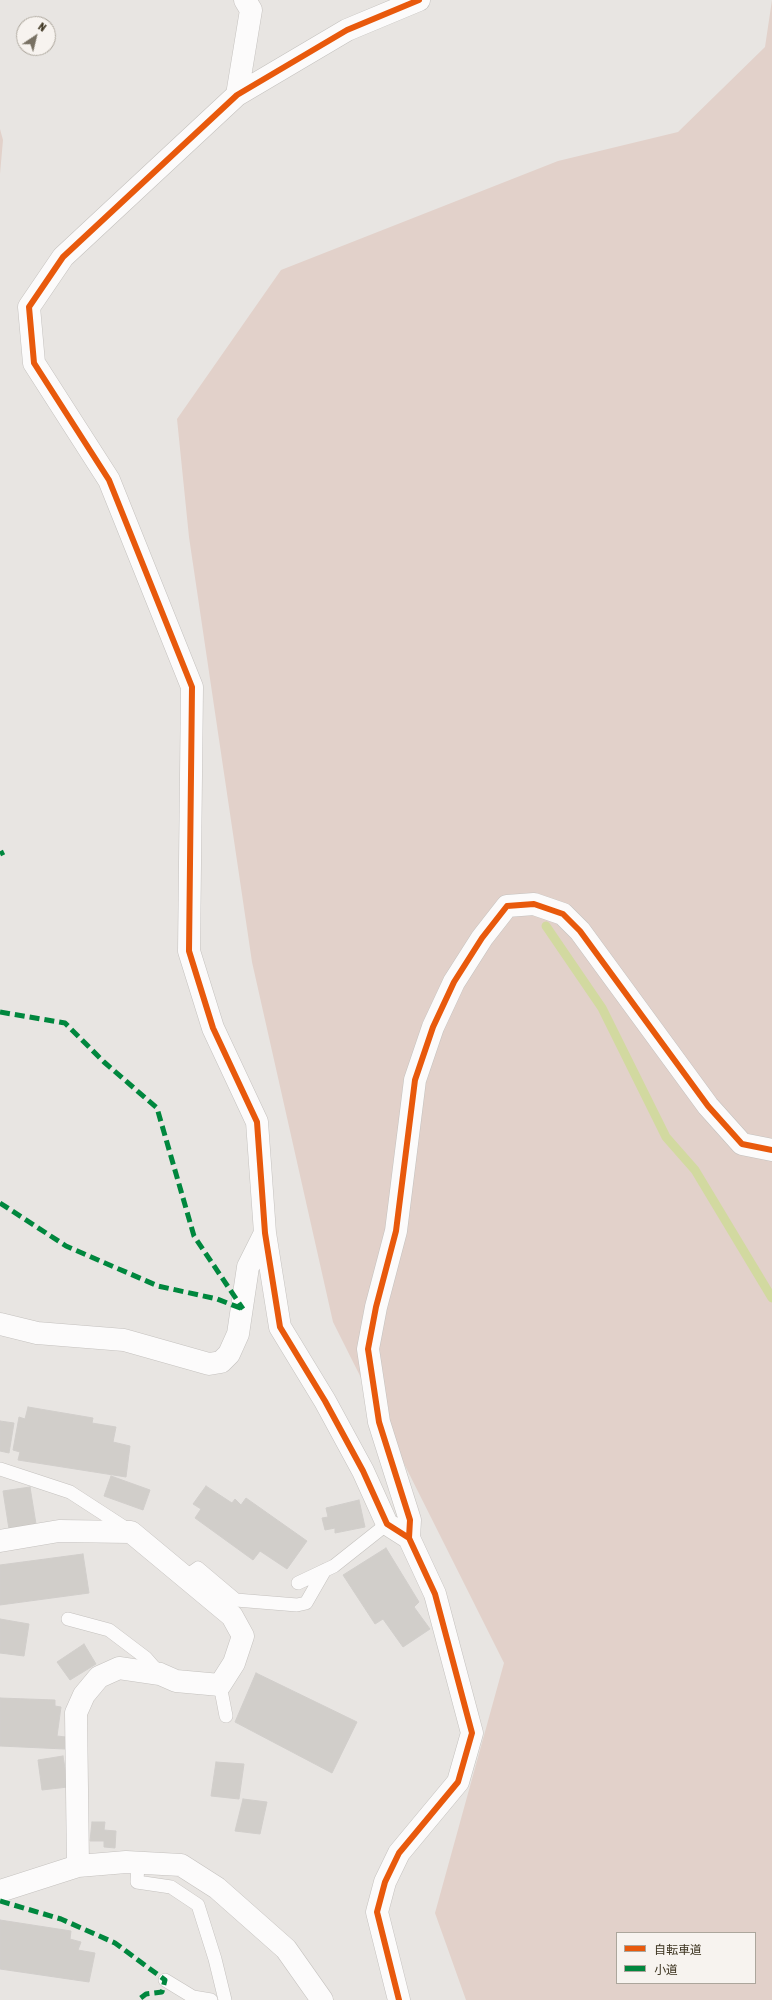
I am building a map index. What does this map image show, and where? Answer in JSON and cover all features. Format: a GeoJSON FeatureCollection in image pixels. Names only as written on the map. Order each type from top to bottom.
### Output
{"type":"FeatureCollection","features":[{"type":"Feature","properties":{"kind":"street"},"geometry":{"type":"LineString","coordinates":[[237,95],[251,10],[245,0]]}},
{"type":"Feature","properties":{"kind":"street"},"geometry":{"type":"LineString","coordinates":[[409,1538],[387,1524],[363,1471],[325,1401],[280,1327],[265,1233],[256,1122],[212,1028],[189,951],[192,687],[109,480],[34,363],[29,307],[63,257],[237,95],[347,30],[419,0]]}},
{"type":"Feature","properties":{"kind":"street"},"geometry":{"type":"LineString","coordinates":[[400,2000],[377,1912],[385,1882],[399,1853],[458,1782],[472,1733],[436,1594],[409,1538],[410,1520],[380,1422],[368,1349],[376,1307],[396,1231],[415,1080],[433,1027],[454,982],[482,938],[507,906],[534,904],[563,914],[580,931],[708,1106],[742,1144],[772,1150]]}},
{"type":"Feature","properties":{"kind":"street"},"geometry":{"type":"LineString","coordinates":[[0,1324],[37,1333],[124,1340],[209,1364],[221,1362],[229,1354],[238,1334],[248,1267],[265,1233]]}},
{"type":"Feature","properties":{"kind":"street"},"geometry":{"type":"LineString","coordinates":[[0,1541],[59,1531],[131,1532],[232,1616],[243,1636],[234,1663],[220,1685],[176,1681],[160,1674],[119,1668],[99,1677],[84,1695],[76,1713],[78,1866]]}},
{"type":"Feature","properties":{"kind":"street"},"geometry":{"type":"LineString","coordinates":[[0,1891],[78,1866],[126,1862],[181,1865],[217,1888],[286,1949],[322,2000]]}},
{"type":"Feature","properties":{"kind":"lane"},"geometry":{"type":"LineString","coordinates":[[0,1469],[70,1492],[131,1532]]}},
{"type":"Feature","properties":{"kind":"lane"},"geometry":{"type":"LineString","coordinates":[[298,1583],[334,1566],[387,1524]]}},
{"type":"Feature","properties":{"kind":"lane"},"geometry":{"type":"LineString","coordinates":[[185,1577],[198,1568],[236,1600],[297,1605],[306,1603],[325,1570]]}},
{"type":"Feature","properties":{"kind":"lane"},"geometry":{"type":"LineString","coordinates":[[68,1619],[109,1630],[146,1658],[160,1674]]}},
{"type":"Feature","properties":{"kind":"lane"},"geometry":{"type":"LineString","coordinates":[[220,1685],[226,1716]]}},
{"type":"Feature","properties":{"kind":"lane"},"geometry":{"type":"LineString","coordinates":[[138,1863],[137,1882],[171,1887],[198,1905],[215,1959],[225,2000]]}},
{"type":"Feature","properties":{"kind":"lane"},"geometry":{"type":"LineString","coordinates":[[165,1980],[193,1997],[210,2000]]}},
{"type":"Feature","properties":{"kind":"shaded area"},"geometry":{"type":"Polygon","coordinates":[[[772,0],[772,2000],[466,2000],[435,1913],[504,1663],[333,1322],[252,962],[189,537],[177,419],[281,270],[558,161],[678,132],[765,47],[772,0]]]}},
{"type":"Feature","properties":{"kind":"shaded area"},"geometry":{"type":"Polygon","coordinates":[[[0,129],[3,140],[0,174],[0,129]]]}},
{"type":"Feature","properties":{"kind":"building"},"geometry":{"type":"Polygon","coordinates":[[[28,1407],[93,1418],[92,1423],[116,1427],[113,1442],[130,1446],[126,1477],[18,1460],[20,1452],[13,1450],[19,1417],[25,1419],[28,1407]]]}},
{"type":"Feature","properties":{"kind":"building"},"geometry":{"type":"Polygon","coordinates":[[[0,1421],[14,1423],[9,1453],[0,1451],[0,1421]]]}},
{"type":"Feature","properties":{"kind":"building"},"geometry":{"type":"Polygon","coordinates":[[[111,1476],[150,1490],[143,1510],[104,1496],[111,1476]]]}},
{"type":"Feature","properties":{"kind":"building"},"geometry":{"type":"Polygon","coordinates":[[[206,1486],[232,1503],[235,1499],[241,1505],[246,1498],[307,1541],[287,1569],[260,1551],[253,1560],[195,1518],[201,1509],[193,1504],[206,1486]]]}},
{"type":"Feature","properties":{"kind":"building"},"geometry":{"type":"Polygon","coordinates":[[[30,1487],[36,1524],[9,1529],[3,1491],[30,1487]]]}},
{"type":"Feature","properties":{"kind":"building"},"geometry":{"type":"Polygon","coordinates":[[[359,1500],[365,1527],[335,1533],[335,1528],[325,1530],[322,1518],[328,1517],[326,1508],[359,1500]]]}},
{"type":"Feature","properties":{"kind":"building"},"geometry":{"type":"Polygon","coordinates":[[[386,1548],[419,1602],[414,1607],[430,1629],[403,1647],[383,1619],[375,1624],[343,1575],[386,1548]]]}},
{"type":"Feature","properties":{"kind":"building"},"geometry":{"type":"Polygon","coordinates":[[[83,1554],[89,1593],[0,1605],[0,1565],[83,1554]]]}},
{"type":"Feature","properties":{"kind":"building"},"geometry":{"type":"Polygon","coordinates":[[[0,1619],[29,1624],[24,1656],[0,1653],[0,1619]]]}},
{"type":"Feature","properties":{"kind":"building"},"geometry":{"type":"Polygon","coordinates":[[[84,1644],[96,1664],[70,1680],[57,1662],[84,1644]]]}},
{"type":"Feature","properties":{"kind":"building"},"geometry":{"type":"Polygon","coordinates":[[[256,1673],[357,1722],[332,1773],[235,1722],[256,1673]]]}},
{"type":"Feature","properties":{"kind":"building"},"geometry":{"type":"Polygon","coordinates":[[[0,1698],[55,1700],[55,1706],[61,1707],[57,1736],[66,1737],[65,1749],[0,1746],[0,1698]]]}},
{"type":"Feature","properties":{"kind":"building"},"geometry":{"type":"Polygon","coordinates":[[[63,1756],[68,1787],[42,1790],[38,1760],[63,1756]]]}},
{"type":"Feature","properties":{"kind":"building"},"geometry":{"type":"Polygon","coordinates":[[[216,1762],[244,1764],[239,1799],[211,1796],[216,1762]]]}},
{"type":"Feature","properties":{"kind":"building"},"geometry":{"type":"Polygon","coordinates":[[[243,1799],[267,1802],[260,1834],[235,1831],[243,1799]]]}},
{"type":"Feature","properties":{"kind":"building"},"geometry":{"type":"Polygon","coordinates":[[[92,1822],[105,1822],[104,1830],[116,1831],[115,1848],[104,1847],[104,1841],[90,1841],[92,1822]]]}},
{"type":"Feature","properties":{"kind":"building"},"geometry":{"type":"Polygon","coordinates":[[[0,1920],[71,1931],[70,1939],[81,1942],[78,1950],[95,1953],[89,1982],[0,1969],[0,1920]]]}},
{"type":"Feature","properties":{"kind":"waterway"},"geometry":{"type":"LineString","coordinates":[[546,926],[602,1008],[666,1137],[695,1170],[772,1298]]}},
{"type":"Feature","properties":{"kind":"marked path"},"geometry":{"type":"LineString","coordinates":[[0,854],[4,852]]}},
{"type":"Feature","properties":{"kind":"marked path"},"geometry":{"type":"LineString","coordinates":[[0,1012],[65,1023],[104,1062],[157,1108],[194,1236],[243,1309]]}},
{"type":"Feature","properties":{"kind":"marked path"},"geometry":{"type":"LineString","coordinates":[[0,1203],[66,1246],[158,1286],[217,1299],[243,1309]]}},
{"type":"Feature","properties":{"kind":"marked path"},"geometry":{"type":"LineString","coordinates":[[0,1901],[61,1919],[115,1943],[165,1980],[162,1992],[146,1994],[138,2000]]}},
{"type":"Feature","properties":{"kind":"cycle path"},"geometry":{"type":"LineString","coordinates":[[409,1538],[387,1524],[363,1471],[325,1401],[280,1327],[265,1233],[257,1122],[213,1028],[189,951],[192,687],[109,480],[34,363],[29,307],[63,257],[237,95],[347,30],[419,0]]}},
{"type":"Feature","properties":{"kind":"cycle path"},"geometry":{"type":"LineString","coordinates":[[399,2000],[377,1912],[385,1882],[399,1853],[458,1782],[472,1733],[435,1594],[409,1538],[410,1520],[379,1422],[368,1349],[376,1307],[396,1231],[415,1080],[433,1027],[454,982],[482,938],[507,906],[534,904],[563,914],[580,931],[708,1106],[742,1144],[772,1150]]}}]}
